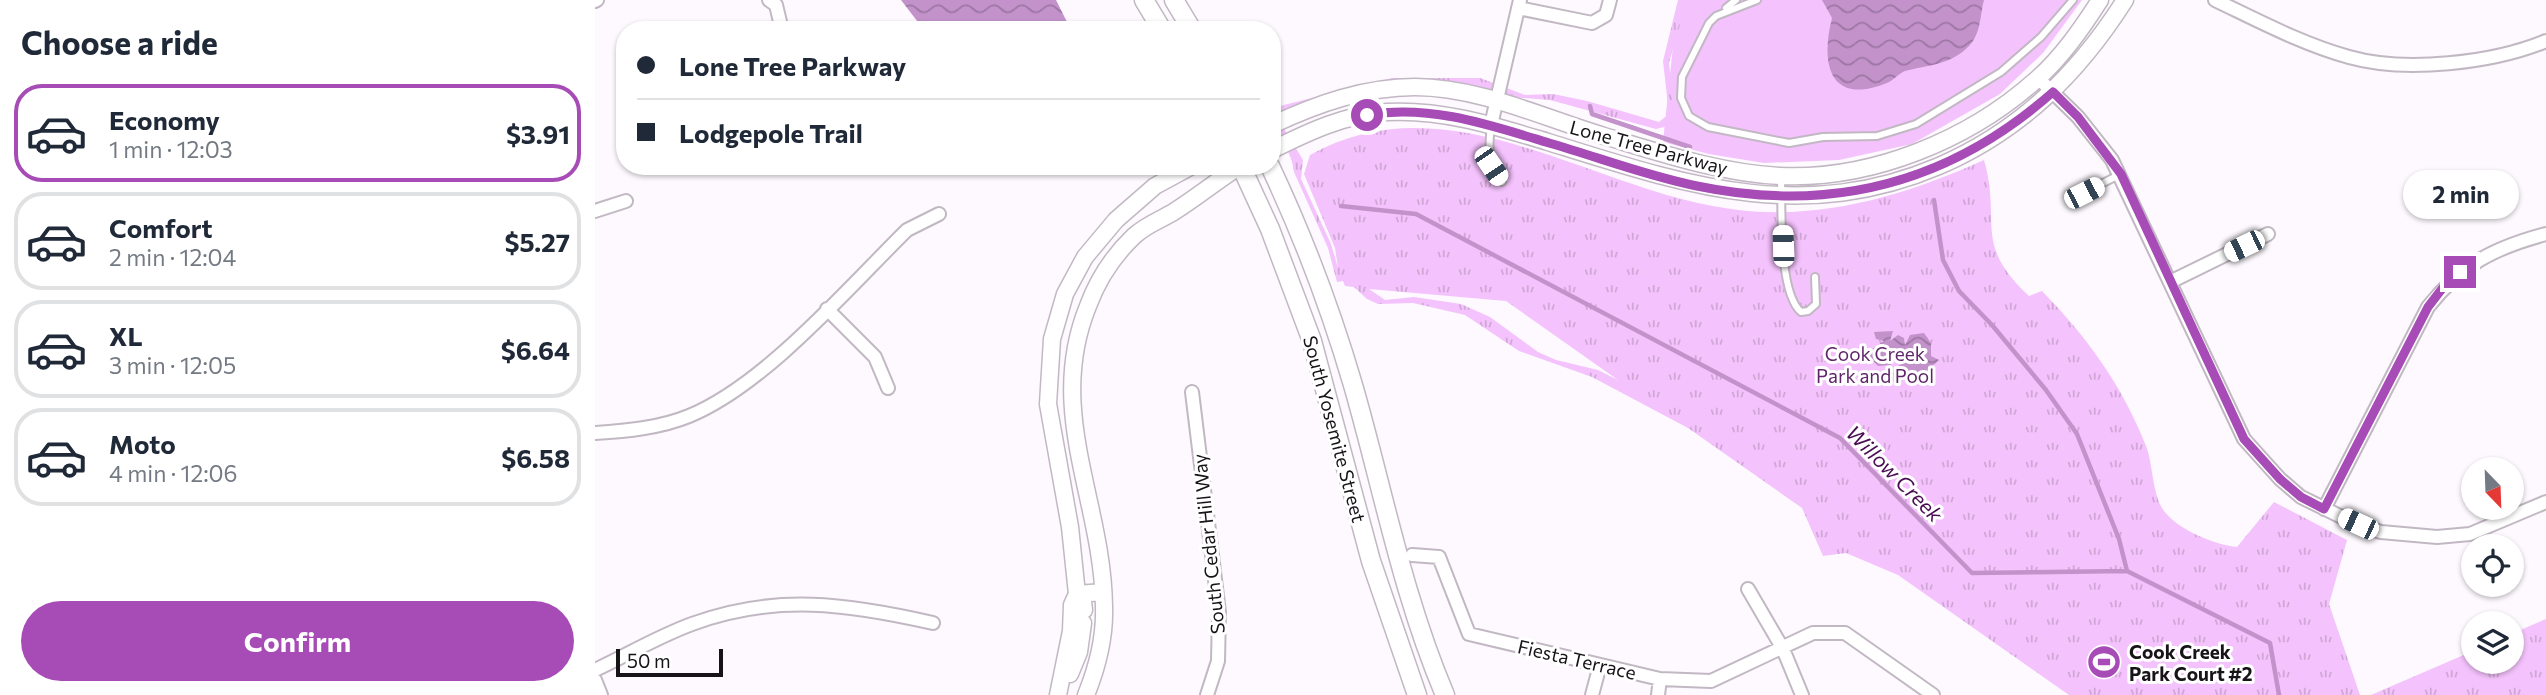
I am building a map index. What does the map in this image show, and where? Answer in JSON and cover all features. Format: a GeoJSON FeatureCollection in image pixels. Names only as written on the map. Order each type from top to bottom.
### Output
{"type":"FeatureCollection","features":[{"type":"Feature","properties":{"kind":"main road"},"geometry":{"type":"LineString","coordinates":[[1144,0],[1157,21]]}},
{"type":"Feature","properties":{"kind":"main road"},"geometry":{"type":"LineString","coordinates":[[1174,0],[1187,21]]}},
{"type":"Feature","properties":{"kind":"main road","name":"South Yosemite Street"},"geometry":{"type":"LineString","coordinates":[[1245,175],[1270,229],[1312,341],[1371,561],[1417,695]]}},
{"type":"Feature","properties":{"kind":"main road","name":"South Yosemite Street"},"geometry":{"type":"LineString","coordinates":[[1273,175],[1311,264],[1336,333],[1353,385],[1395,554],[1445,695]]}},
{"type":"Feature","properties":{"kind":"street"},"geometry":{"type":"LineString","coordinates":[[769,0],[776,5],[780,21]]}},
{"type":"Feature","properties":{"kind":"street"},"geometry":{"type":"LineString","coordinates":[[1491,125],[1519,4],[1592,23],[1606,15],[1610,0]]}},
{"type":"Feature","properties":{"kind":"street","name":"Lone Tree Parkway"},"geometry":{"type":"LineString","coordinates":[[1281,121],[1310,108],[1381,90],[1416,87],[1495,102],[1703,164],[1781,176],[1826,174],[1871,166],[1910,155],[1969,127],[2038,78],[2061,53],[2100,0]]}},
{"type":"Feature","properties":{"kind":"street","name":"Lone Tree Parkway"},"geometry":{"type":"LineString","coordinates":[[1281,146],[1317,128],[1350,118],[1385,112],[1447,115],[1491,125],[1696,186],[1781,197],[1832,195],[1875,188],[1918,175],[1996,137],[2053,92],[2078,67],[2125,0]]}},
{"type":"Feature","properties":{"kind":"street"},"geometry":{"type":"LineString","coordinates":[[2215,0],[2317,47],[2353,58],[2424,65],[2458,63],[2501,55],[2546,41]]}},
{"type":"Feature","properties":{"kind":"street"},"geometry":{"type":"LineString","coordinates":[[2038,78],[2078,117],[2121,174],[2244,439],[2280,479],[2301,497],[2381,532],[2437,537],[2470,534],[2546,502]]}},
{"type":"Feature","properties":{"kind":"street"},"geometry":{"type":"LineString","coordinates":[[1060,688],[1072,605],[1077,594],[1070,527],[1048,404],[1052,339],[1065,295],[1085,257],[1116,220],[1155,186],[1175,175]]}},
{"type":"Feature","properties":{"kind":"street"},"geometry":{"type":"LineString","coordinates":[[1086,695],[1095,673],[1101,640],[1103,592],[1070,403],[1071,367],[1077,332],[1093,293],[1111,261],[1134,236],[1152,221],[1172,213],[1228,175]]}},
{"type":"Feature","properties":{"kind":"street"},"geometry":{"type":"LineString","coordinates":[[595,211],[626,201]]}},
{"type":"Feature","properties":{"kind":"street"},"geometry":{"type":"LineString","coordinates":[[595,433],[629,431],[689,416],[748,383],[907,230],[939,214]]}},
{"type":"Feature","properties":{"kind":"street"},"geometry":{"type":"LineString","coordinates":[[2170,282],[2268,234]]}},
{"type":"Feature","properties":{"kind":"street"},"geometry":{"type":"LineString","coordinates":[[2324,509],[2428,307],[2448,281],[2473,262],[2508,244],[2546,234]]}},
{"type":"Feature","properties":{"kind":"street"},"geometry":{"type":"LineString","coordinates":[[827,309],[875,357],[888,388]]}},
{"type":"Feature","properties":{"kind":"street","name":"South Cedar Hill Way"},"geometry":{"type":"LineString","coordinates":[[1192,391],[1219,612],[1218,662],[1207,695]]}},
{"type":"Feature","properties":{"kind":"street","name":"Fiesta Terrace"},"geometry":{"type":"LineString","coordinates":[[1412,555],[1439,557],[1469,634],[1660,679],[1711,681],[1813,633],[1845,634],[1933,695]]}},
{"type":"Feature","properties":{"kind":"street"},"geometry":{"type":"LineString","coordinates":[[1748,589],[1783,649],[1802,695]]}},
{"type":"Feature","properties":{"kind":"street"},"geometry":{"type":"LineString","coordinates":[[1077,594],[1103,592]]}},
{"type":"Feature","properties":{"kind":"street"},"geometry":{"type":"LineString","coordinates":[[1060,688],[1075,669],[1083,601],[1077,594]]}},
{"type":"Feature","properties":{"kind":"street"},"geometry":{"type":"LineString","coordinates":[[595,670],[691,624],[764,606],[815,603],[861,607],[933,623]]}},
{"type":"Feature","properties":{"kind":"street"},"geometry":{"type":"LineString","coordinates":[[1082,624],[1101,640]]}},
{"type":"Feature","properties":{"kind":"street"},"geometry":{"type":"LineString","coordinates":[[1592,695],[1600,665]]}},
{"type":"Feature","properties":{"kind":"street"},"geometry":{"type":"LineString","coordinates":[[1075,669],[1095,673]]}},
{"type":"Feature","properties":{"kind":"street"},"geometry":{"type":"LineString","coordinates":[[1658,695],[1660,679]]}},
{"type":"Feature","properties":{"kind":"street"},"geometry":{"type":"LineString","coordinates":[[595,680],[601,695]]}},
{"type":"Feature","properties":{"kind":"lane"},"geometry":{"type":"LineString","coordinates":[[1736,0],[1704,30],[1682,77],[1681,98],[1689,116],[1708,127],[1789,143],[1823,137],[1877,136],[1916,124],[2001,72],[2041,37],[2073,0]]}},
{"type":"Feature","properties":{"kind":"lane"},"geometry":{"type":"LineString","coordinates":[[1716,16],[1757,0]]}},
{"type":"Feature","properties":{"kind":"lane"},"geometry":{"type":"LineString","coordinates":[[1491,125],[1487,151],[1491,166],[1502,181]]}},
{"type":"Feature","properties":{"kind":"lane"},"geometry":{"type":"LineString","coordinates":[[2084,193],[2121,174]]}},
{"type":"Feature","properties":{"kind":"lane"},"geometry":{"type":"LineString","coordinates":[[1781,176],[1790,295],[1794,306],[1801,312],[1808,311],[1816,304],[1815,277]]}},
{"type":"Feature","properties":{"kind":"green space","name":"Cook Creek Park and Pool"},"geometry":{"type":"Polygon","coordinates":[[[1678,0],[1687,0],[1669,63],[1676,124],[1656,129],[1550,100],[1511,97],[1436,84],[1281,116],[1281,106],[1392,78],[1480,78],[1525,95],[1553,94],[1659,122],[1669,114],[1663,61],[1678,0]]]}},
{"type":"Feature","properties":{"kind":"green space"},"geometry":{"type":"Polygon","coordinates":[[[1685,0],[2082,0],[2043,53],[2000,94],[1912,144],[1839,160],[1764,163],[1709,154],[1663,142],[1673,46],[1685,0]]]}},
{"type":"Feature","properties":{"kind":"green space","name":"Cook Creek Park and Pool"},"geometry":{"type":"Polygon","coordinates":[[[1281,124],[1303,160],[1301,179],[1331,244],[1338,268],[1335,248],[1304,174],[1310,155],[1363,134],[1416,128],[1470,133],[1523,147],[1684,200],[1738,210],[1770,212],[1833,208],[1864,202],[1925,184],[1984,160],[1989,182],[1994,246],[2000,261],[2011,278],[2029,296],[2042,291],[2074,326],[2102,363],[2126,403],[2146,446],[2154,486],[2168,516],[2196,535],[2237,547],[2274,502],[2347,540],[2329,604],[2360,695],[2069,695],[1898,575],[1846,553],[1823,556],[1802,508],[1688,428],[1592,377],[1519,351],[1465,315],[1413,303],[1378,304],[1367,299],[1354,287],[1345,286],[1343,281],[1337,282],[1328,248],[1294,172],[1290,155],[1281,138],[1281,124]],[[1369,289],[1385,300],[1414,297],[1461,304],[1490,317],[1538,352],[1556,360],[1598,370],[1618,380],[1506,301],[1369,289]]]}},
{"type":"Feature","properties":{"kind":"green space"},"geometry":{"type":"Polygon","coordinates":[[[2546,619],[2546,695],[2371,695],[2461,656],[2461,674],[2524,674],[2524,628],[2546,619]]]}},
{"type":"Feature","properties":{"kind":"water"},"geometry":{"type":"Polygon","coordinates":[[[901,0],[1056,0],[1066,21],[917,21],[901,0]]]}},
{"type":"Feature","properties":{"kind":"water"},"geometry":{"type":"Polygon","coordinates":[[[1822,0],[1984,0],[1976,36],[1969,46],[1955,57],[1905,71],[1887,83],[1868,89],[1853,89],[1841,85],[1829,65],[1832,18],[1822,0]]]}},
{"type":"Feature","properties":{"kind":"water"},"geometry":{"type":"Polygon","coordinates":[[[1893,331],[1890,341],[1898,335],[1904,338],[1905,345],[1910,335],[1924,333],[1931,343],[1931,356],[1939,360],[1922,376],[1891,383],[1894,368],[1902,364],[1903,358],[1897,355],[1890,362],[1891,365],[1878,366],[1866,353],[1884,341],[1876,339],[1874,332],[1893,331]]]}},
{"type":"Feature","properties":{"kind":"waterway"},"geometry":{"type":"LineString","coordinates":[[1590,106],[1592,114],[1690,147]]}},
{"type":"Feature","properties":{"kind":"waterway"},"geometry":{"type":"LineString","coordinates":[[1934,200],[1943,260],[1959,291],[1992,325],[2046,390],[2077,434],[2119,539],[2127,571]]}},
{"type":"Feature","properties":{"kind":"waterway","name":"Willow Creek"},"geometry":{"type":"LineString","coordinates":[[1341,206],[1416,214],[1840,438],[1972,573],[2127,571],[2270,643],[2279,695]]}},
{"type":"Feature","properties":{"kind":"place","name":"Cook Creek Park Court #2"},"geometry":{"type":"Point","coordinates":[2104,662]}},
{"type":"Feature","properties":{"kind":"route"},"geometry":{"type":"LineString","coordinates":[[1367,115],[1414,112],[1475,120],[1696,186],[1781,197],[1832,195],[1875,188],[1918,175],[1996,137],[2026,116],[2053,92],[2078,117],[2121,174],[2244,439],[2280,479],[2301,497],[2324,509],[2428,307],[2448,281],[2460,272]]}}]}
